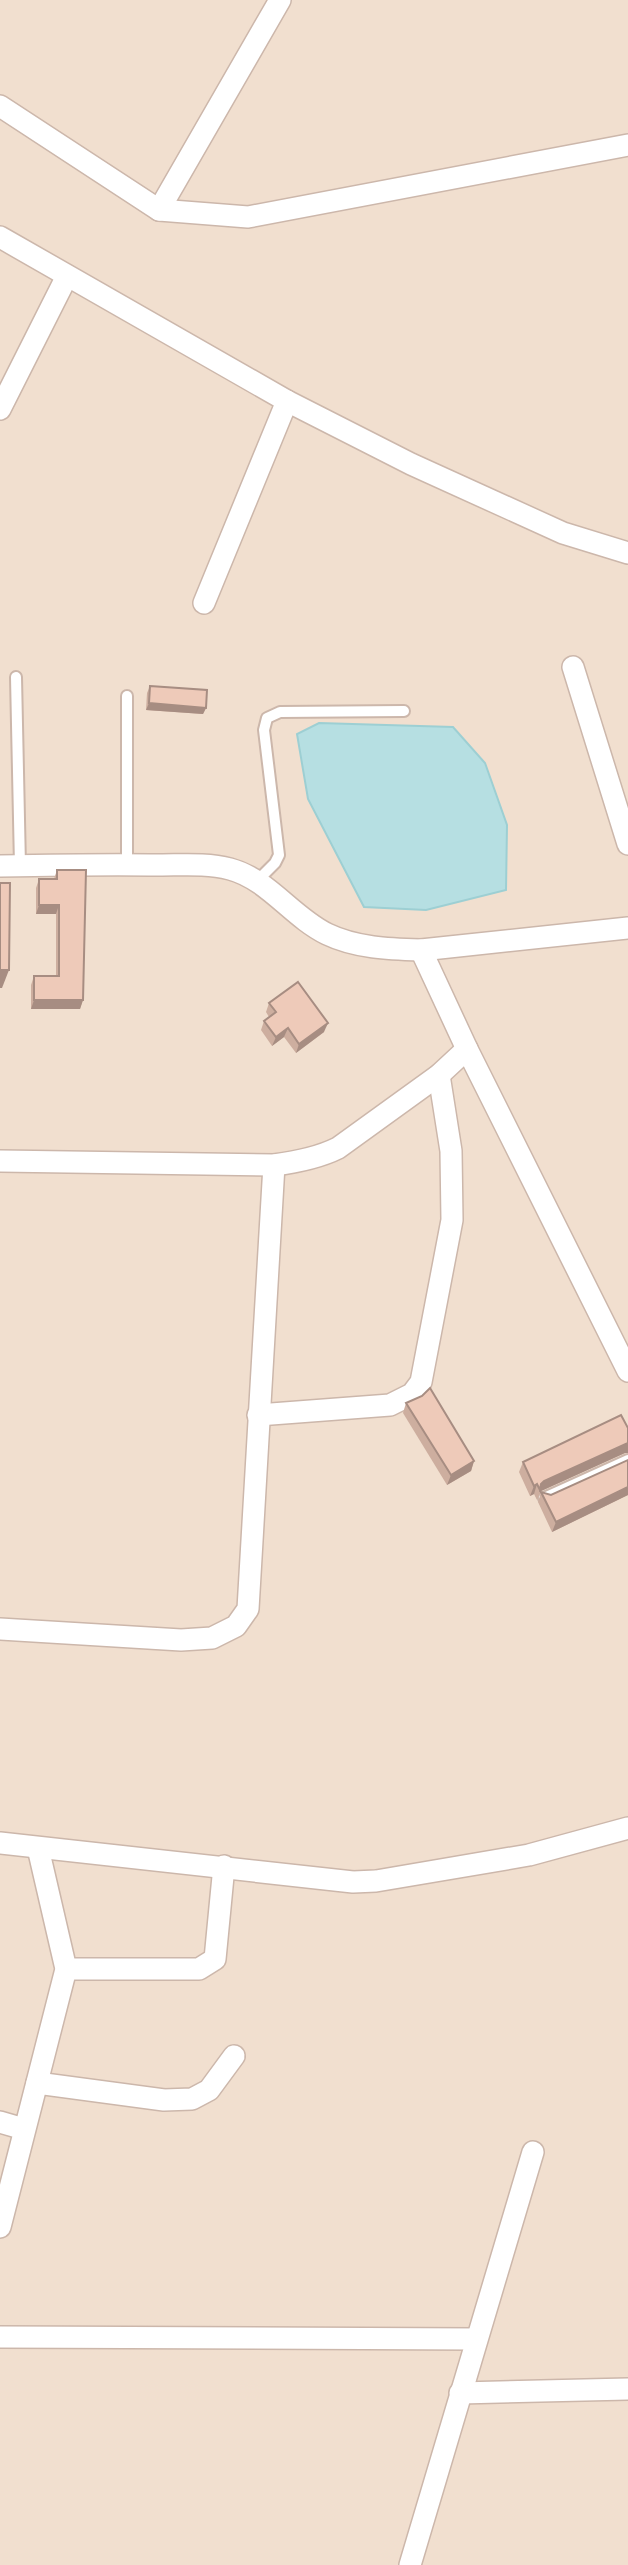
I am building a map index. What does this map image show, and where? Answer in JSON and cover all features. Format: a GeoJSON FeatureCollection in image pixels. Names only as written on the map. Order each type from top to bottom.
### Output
{"type":"FeatureCollection","features":[{"type":"Feature","properties":{"kind":"street"},"geometry":{"type":"LineString","coordinates":[[159,210],[280,0]]}},
{"type":"Feature","properties":{"kind":"street"},"geometry":{"type":"LineString","coordinates":[[0,106],[159,210],[248,217],[628,145]]}},
{"type":"Feature","properties":{"kind":"street"},"geometry":{"type":"LineString","coordinates":[[0,237],[287,401],[411,464],[563,533],[628,553]]}},
{"type":"Feature","properties":{"kind":"street"},"geometry":{"type":"LineString","coordinates":[[0,409],[67,276]]}},
{"type":"Feature","properties":{"kind":"street"},"geometry":{"type":"LineString","coordinates":[[204,603],[287,401]]}},
{"type":"Feature","properties":{"kind":"street"},"geometry":{"type":"LineString","coordinates":[[573,667],[628,844]]}},
{"type":"Feature","properties":{"kind":"street"},"geometry":{"type":"LineString","coordinates":[[10,866],[212,865],[241,873],[256,882],[325,933],[357,944],[389,949],[421,950],[628,928]]}},
{"type":"Feature","properties":{"kind":"street"},"geometry":{"type":"LineString","coordinates":[[421,950],[467,1049],[628,1371]]}},
{"type":"Feature","properties":{"kind":"street"},"geometry":{"type":"LineString","coordinates":[[0,1161],[274,1166],[323,1156],[439,1075],[467,1049]]}},
{"type":"Feature","properties":{"kind":"street"},"geometry":{"type":"LineString","coordinates":[[258,1415],[390,1405],[412,1394],[421,1382],[452,1220],[451,1151],[439,1075]]}},
{"type":"Feature","properties":{"kind":"street"},"geometry":{"type":"LineString","coordinates":[[0,1629],[181,1640],[212,1638],[236,1626],[248,1609],[274,1166]]}},
{"type":"Feature","properties":{"kind":"street"},"geometry":{"type":"LineString","coordinates":[[0,1843],[353,1882],[376,1881],[530,1855],[628,1828]]}},
{"type":"Feature","properties":{"kind":"street"},"geometry":{"type":"LineString","coordinates":[[0,2227],[66,1969],[38,1848]]}},
{"type":"Feature","properties":{"kind":"street"},"geometry":{"type":"LineString","coordinates":[[66,1969],[200,1969],[209,1964],[215,1959],[224,1866]]}},
{"type":"Feature","properties":{"kind":"street"},"geometry":{"type":"LineString","coordinates":[[37,2083],[178,2101],[192,2099],[209,2090],[234,2056]]}},
{"type":"Feature","properties":{"kind":"street"},"geometry":{"type":"LineString","coordinates":[[0,2122],[24,2129]]}},
{"type":"Feature","properties":{"kind":"street"},"geometry":{"type":"LineString","coordinates":[[411,2565],[533,2152]]}},
{"type":"Feature","properties":{"kind":"street"},"geometry":{"type":"LineString","coordinates":[[0,2336],[476,2339]]}},
{"type":"Feature","properties":{"kind":"street"},"geometry":{"type":"LineString","coordinates":[[460,2393],[628,2389]]}},
{"type":"Feature","properties":{"kind":"lane"},"geometry":{"type":"LineString","coordinates":[[10,866],[16,677]]}},
{"type":"Feature","properties":{"kind":"lane"},"geometry":{"type":"LineString","coordinates":[[127,696],[127,864]]}},
{"type":"Feature","properties":{"kind":"lane"},"geometry":{"type":"LineString","coordinates":[[256,882],[275,863],[279,855],[264,730],[267,719],[280,712],[404,711]]}},
{"type":"Feature","properties":{"kind":"lane"},"geometry":{"type":"LineString","coordinates":[[544,1498],[628,1460]]}},
{"type":"Feature","properties":{"kind":"shaded area"},"geometry":{"type":"Polygon","coordinates":[[[0,0],[628,0],[628,2565],[0,2565],[0,0]]]}},
{"type":"Feature","properties":{"kind":"water"},"geometry":{"type":"Polygon","coordinates":[[[319,723],[453,727],[485,763],[507,825],[506,890],[426,910],[364,907],[308,799],[297,734],[319,723]]]}},
{"type":"Feature","properties":{"kind":"building"},"geometry":{"type":"Polygon","coordinates":[[[150,686],[207,690],[206,708],[149,703],[150,686]]]}},
{"type":"Feature","properties":{"kind":"building"},"geometry":{"type":"Polygon","coordinates":[[[57,870],[86,870],[83,1000],[34,1000],[34,976],[59,976],[59,905],[39,905],[39,879],[57,879],[57,870]]]}},
{"type":"Feature","properties":{"kind":"building"},"geometry":{"type":"Polygon","coordinates":[[[0,883],[10,883],[9,970],[0,970],[0,883]]]}},
{"type":"Feature","properties":{"kind":"building"},"geometry":{"type":"Polygon","coordinates":[[[298,982],[328,1023],[299,1044],[288,1028],[276,1037],[264,1021],[276,1012],[269,1003],[298,982]]]}},
{"type":"Feature","properties":{"kind":"building"},"geometry":{"type":"Polygon","coordinates":[[[430,1388],[474,1461],[451,1475],[406,1403],[422,1396],[430,1388]]]}},
{"type":"Feature","properties":{"kind":"building"},"geometry":{"type":"Polygon","coordinates":[[[621,1415],[628,1428],[628,1443],[544,1481],[540,1490],[537,1484],[534,1486],[523,1462],[621,1415]]]}},
{"type":"Feature","properties":{"kind":"building"},"geometry":{"type":"Polygon","coordinates":[[[628,1460],[628,1487],[556,1522],[541,1492],[551,1495],[628,1460]]]}}]}
